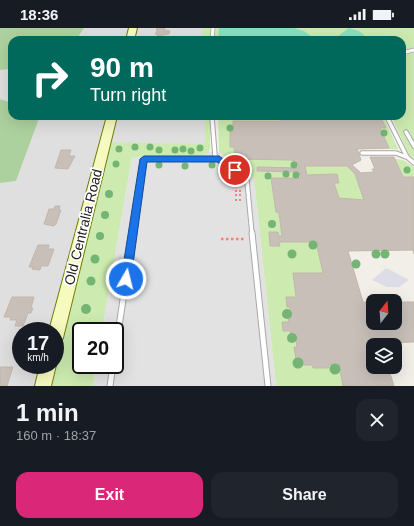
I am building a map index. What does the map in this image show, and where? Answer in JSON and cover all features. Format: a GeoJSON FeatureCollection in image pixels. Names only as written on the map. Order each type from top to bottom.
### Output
{"type":"FeatureCollection","features":[{"type":"Feature","properties":{"kind":"street","name":"Old Centralia Road"},"geometry":{"type":"LineString","coordinates":[[59,322],[111,120]]}},
{"type":"Feature","properties":{"kind":"street"},"geometry":{"type":"LineString","coordinates":[[43,386],[46,374]]}},
{"type":"Feature","properties":{"kind":"lane"},"geometry":{"type":"LineString","coordinates":[[212,120],[214,153],[219,159],[244,176],[247,181],[268,386]]}},
{"type":"Feature","properties":{"kind":"lane"},"geometry":{"type":"LineString","coordinates":[[389,120],[407,157]]}},
{"type":"Feature","properties":{"kind":"lane"},"geometry":{"type":"LineString","coordinates":[[406,132],[414,146]]}},
{"type":"Feature","properties":{"kind":"lane"},"geometry":{"type":"LineString","coordinates":[[362,153],[396,153],[407,157],[414,163]]}},
{"type":"Feature","properties":{"kind":"lane"},"geometry":{"type":"LineString","coordinates":[[120,322],[144,159],[219,159]]}},
{"type":"Feature","properties":{"kind":"lane"},"geometry":{"type":"LineString","coordinates":[[110,386],[112,374]]}},
{"type":"Feature","properties":{"kind":"path"},"geometry":{"type":"LineString","coordinates":[[221,239],[252,239]]}},
{"type":"Feature","properties":{"kind":"shaded area"},"geometry":{"type":"Polygon","coordinates":[[[84,28],[203,28],[203,36],[79,36],[84,28]]]}},
{"type":"Feature","properties":{"kind":"shaded area"},"geometry":{"type":"Polygon","coordinates":[[[8,69],[8,102],[0,99],[0,70],[8,69]]]}},
{"type":"Feature","properties":{"kind":"shaded area"},"geometry":{"type":"Polygon","coordinates":[[[39,120],[205,120],[205,145],[105,142],[57,322],[12,322],[12,374],[46,374],[43,386],[0,386],[0,183],[16,181],[39,120]]]}},
{"type":"Feature","properties":{"kind":"shaded area"},"geometry":{"type":"Polygon","coordinates":[[[210,152],[219,152],[250,174],[254,179],[276,386],[93,386],[95,374],[124,374],[124,322],[104,322],[132,157],[200,156],[210,152]]]}},
{"type":"Feature","properties":{"kind":"shaded area"},"geometry":{"type":"Polygon","coordinates":[[[386,268],[409,280],[399,287],[387,287],[372,280],[386,268]]]}},
{"type":"Feature","properties":{"kind":"green space"},"geometry":{"type":"Polygon","coordinates":[[[0,28],[84,28],[79,36],[8,36],[8,69],[0,70],[0,28]]]}},
{"type":"Feature","properties":{"kind":"green space"},"geometry":{"type":"Polygon","coordinates":[[[203,28],[414,28],[414,158],[410,157],[393,120],[406,120],[406,36],[203,36],[203,28]]]}},
{"type":"Feature","properties":{"kind":"green space"},"geometry":{"type":"Polygon","coordinates":[[[219,28],[294,28],[304,31],[311,36],[218,36],[219,28]]]}},
{"type":"Feature","properties":{"kind":"green space"},"geometry":{"type":"Polygon","coordinates":[[[349,28],[359,31],[365,36],[338,36],[349,28]]]}},
{"type":"Feature","properties":{"kind":"green space"},"geometry":{"type":"Polygon","coordinates":[[[0,99],[8,102],[8,120],[39,120],[16,181],[0,183],[0,99]]]}},
{"type":"Feature","properties":{"kind":"green space"},"geometry":{"type":"Polygon","coordinates":[[[205,120],[210,120],[210,149],[208,154],[200,156],[132,157],[104,322],[72,322],[72,374],[95,374],[93,386],[52,386],[55,374],[64,374],[64,335],[109,142],[205,144],[205,120]]]}},
{"type":"Feature","properties":{"kind":"green space"},"geometry":{"type":"Polygon","coordinates":[[[218,120],[385,120],[398,149],[358,149],[361,160],[352,165],[361,173],[374,172],[372,169],[375,169],[370,157],[394,157],[395,159],[403,160],[414,167],[414,254],[412,250],[348,251],[363,302],[366,302],[366,330],[402,330],[402,302],[414,302],[414,342],[402,342],[402,338],[366,338],[366,374],[390,374],[394,386],[276,386],[254,179],[219,152],[218,120]]]}},
{"type":"Feature","properties":{"kind":"building"},"geometry":{"type":"Polygon","coordinates":[[[157,28],[165,28],[164,30],[170,31],[169,34],[157,36],[158,34],[155,34],[158,30],[156,30],[157,28]]]}},
{"type":"Feature","properties":{"kind":"building"},"geometry":{"type":"Polygon","coordinates":[[[382,120],[386,128],[380,128],[389,148],[357,149],[361,160],[352,165],[361,173],[374,172],[372,169],[375,169],[370,157],[394,157],[403,177],[414,177],[414,254],[413,250],[348,251],[363,302],[366,302],[366,330],[402,330],[402,302],[414,302],[414,342],[402,342],[402,338],[366,338],[366,374],[390,374],[394,386],[343,386],[339,365],[328,365],[329,368],[313,368],[312,365],[302,365],[301,359],[296,359],[294,347],[297,347],[295,334],[291,334],[290,331],[283,331],[282,322],[289,322],[288,318],[291,318],[290,307],[287,307],[286,297],[296,297],[293,273],[323,273],[316,242],[279,242],[280,246],[270,246],[269,232],[278,232],[279,236],[282,236],[279,213],[276,212],[271,178],[301,178],[299,172],[257,171],[257,167],[299,168],[298,164],[291,160],[235,159],[234,147],[230,147],[230,130],[233,130],[233,121],[382,120]],[[305,166],[307,175],[337,174],[339,183],[334,183],[339,198],[364,200],[355,174],[347,166],[305,166]]]}},
{"type":"Feature","properties":{"kind":"building"},"geometry":{"type":"Polygon","coordinates":[[[61,150],[71,150],[69,156],[75,156],[68,169],[55,168],[61,150]]]}},
{"type":"Feature","properties":{"kind":"building"},"geometry":{"type":"Polygon","coordinates":[[[55,206],[60,206],[59,210],[61,210],[56,224],[54,226],[44,224],[49,209],[54,209],[55,206]]]}},
{"type":"Feature","properties":{"kind":"building"},"geometry":{"type":"Polygon","coordinates":[[[38,245],[49,245],[48,249],[54,249],[48,266],[41,266],[40,270],[29,267],[38,245]]]}},
{"type":"Feature","properties":{"kind":"building"},"geometry":{"type":"Polygon","coordinates":[[[12,297],[34,297],[31,308],[33,308],[31,313],[28,313],[25,322],[16,322],[17,320],[10,320],[11,317],[4,317],[12,297]]]}},
{"type":"Feature","properties":{"kind":"building"},"geometry":{"type":"Polygon","coordinates":[[[0,367],[12,367],[7,386],[0,386],[0,367]]]}},
{"type":"Feature","properties":{"kind":"route"},"geometry":{"type":"LineString","coordinates":[[126,279],[144,159],[219,159],[235,170]]}}]}
